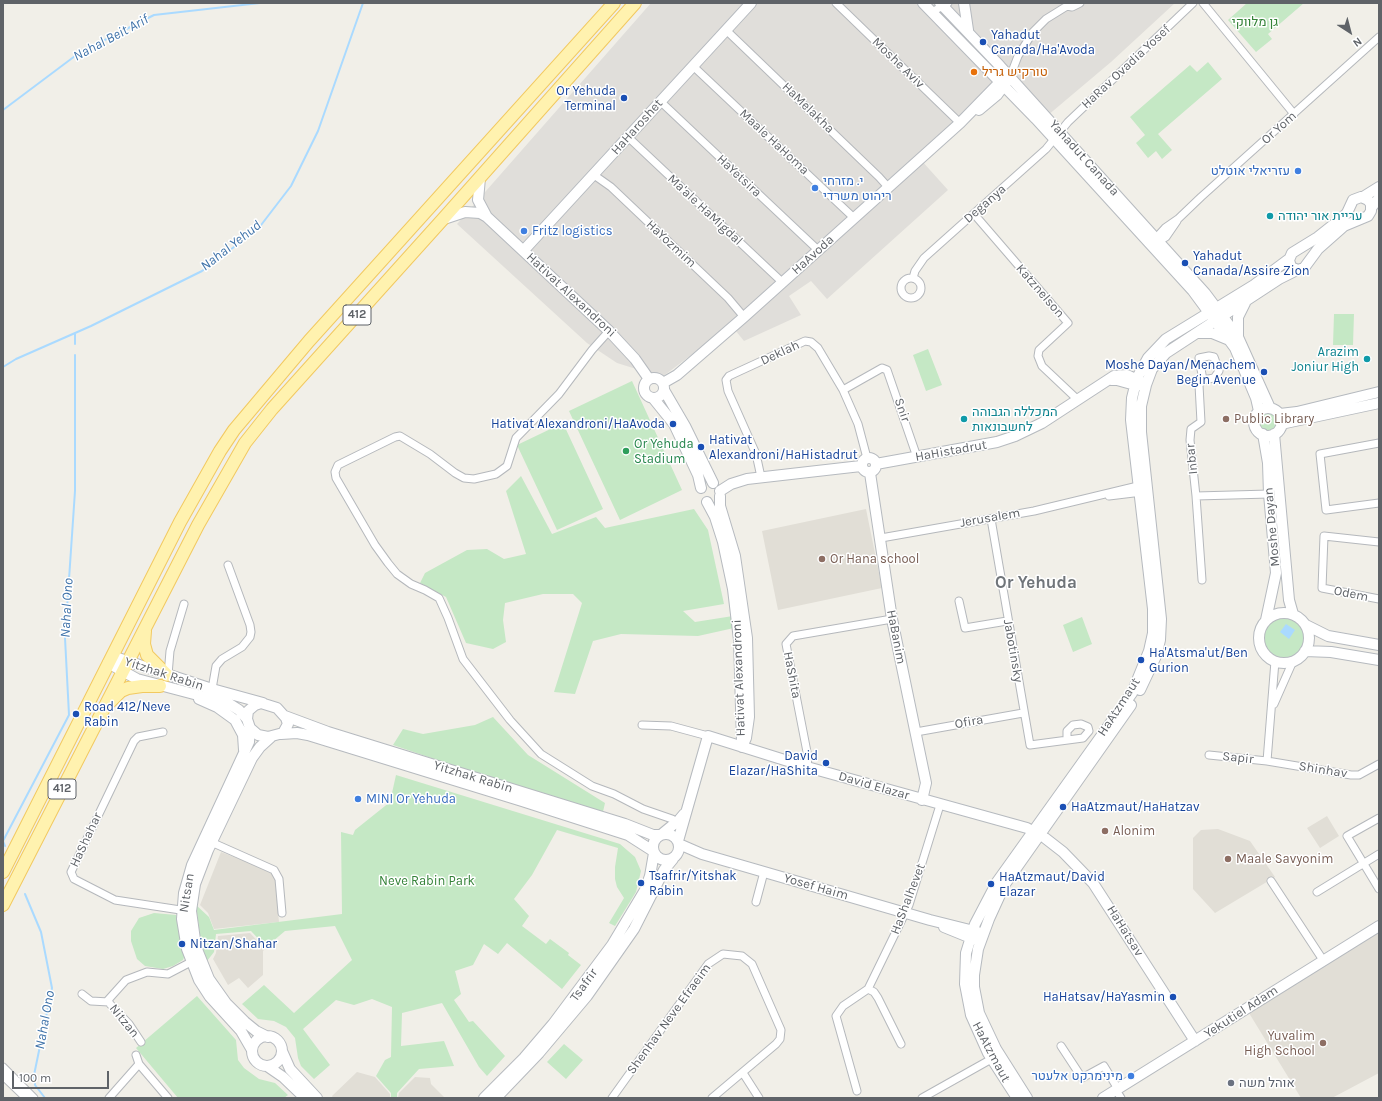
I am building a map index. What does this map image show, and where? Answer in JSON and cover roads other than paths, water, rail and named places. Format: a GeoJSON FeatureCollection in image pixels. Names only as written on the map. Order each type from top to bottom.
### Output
{"type":"FeatureCollection","features":[{"type":"Feature","properties":{"kind":"main road","name":"412"},"geometry":{"type":"LineString","coordinates":[[3,872],[193,499],[220,451],[234,430],[309,341],[614,3]]}},
{"type":"Feature","properties":{"kind":"main road","name":"412"},"geometry":{"type":"LineString","coordinates":[[3,905],[214,495],[257,427],[635,3]]}},
{"type":"Feature","properties":{"kind":"main road"},"geometry":{"type":"LineString","coordinates":[[147,623],[144,644],[147,655],[153,663],[168,675]]}},
{"type":"Feature","properties":{"kind":"main road"},"geometry":{"type":"LineString","coordinates":[[100,714],[116,695],[125,689],[142,686],[160,686]]}},
{"type":"Feature","properties":{"kind":"street","name":"HaHaroshet"},"geometry":{"type":"LineString","coordinates":[[524,250],[750,3]]}},
{"type":"Feature","properties":{"kind":"street","name":"Moshe Aviv"},"geometry":{"type":"LineString","coordinates":[[836,3],[960,122]]}},
{"type":"Feature","properties":{"kind":"street","name":"Yahadut Canada"},"geometry":{"type":"LineString","coordinates":[[923,3],[940,5],[968,30],[1010,77],[1057,135]]}},
{"type":"Feature","properties":{"kind":"street"},"geometry":{"type":"LineString","coordinates":[[964,3],[968,30]]}},
{"type":"Feature","properties":{"kind":"street"},"geometry":{"type":"LineString","coordinates":[[1010,77],[1018,56],[1033,32],[1046,19],[1067,5],[1075,7],[1080,3]]}},
{"type":"Feature","properties":{"kind":"street","name":"HaRav Ovadia Yosef"},"geometry":{"type":"LineString","coordinates":[[1057,135],[1193,3]]}},
{"type":"Feature","properties":{"kind":"street"},"geometry":{"type":"LineString","coordinates":[[1202,3],[1294,114]]}},
{"type":"Feature","properties":{"kind":"street","name":"Yahadut Canada"},"geometry":{"type":"LineString","coordinates":[[940,5],[1003,84],[1057,135],[1205,293],[1213,309]]}},
{"type":"Feature","properties":{"kind":"street","name":"HaMelakha"},"geometry":{"type":"LineString","coordinates":[[726,30],[879,177],[888,188]]}},
{"type":"Feature","properties":{"kind":"street","name":"Or Yom"},"geometry":{"type":"LineString","coordinates":[[1156,241],[1170,232],[1178,219],[1201,197],[1379,37]]}},
{"type":"Feature","properties":{"kind":"street","name":"Maale HaHoma"},"geometry":{"type":"LineString","coordinates":[[693,66],[854,218]]}},
{"type":"Feature","properties":{"kind":"street","name":"HaAvoda"},"geometry":{"type":"LineString","coordinates":[[663,387],[888,188],[1010,77]]}},
{"type":"Feature","properties":{"kind":"street","name":"HaYetsira"},"geometry":{"type":"LineString","coordinates":[[660,101],[818,250]]}},
{"type":"Feature","properties":{"kind":"street","name":"Deganya"},"geometry":{"type":"LineString","coordinates":[[913,278],[915,270],[924,258],[1040,154],[1057,135]]}},
{"type":"Feature","properties":{"kind":"street","name":"Ma'ale HaMigdal"},"geometry":{"type":"LineString","coordinates":[[628,137],[782,282]]}},
{"type":"Feature","properties":{"kind":"street","name":"HaYozmim"},"geometry":{"type":"LineString","coordinates":[[594,175],[611,187],[639,213],[728,298],[744,316]]}},
{"type":"Feature","properties":{"kind":"street","name":"Hativat Alexandroni"},"geometry":{"type":"LineString","coordinates":[[480,178],[478,200],[487,217]]}},
{"type":"Feature","properties":{"kind":"street"},"geometry":{"type":"LineString","coordinates":[[1372,208],[1369,201],[1363,198],[1379,187]]}},
{"type":"Feature","properties":{"kind":"street","name":"HaAtzmaut"},"geometry":{"type":"LineString","coordinates":[[1027,1098],[996,1057],[976,1000],[974,975],[982,937],[1005,884],[1036,833],[1132,693],[1149,651],[1153,633],[1154,614],[1142,489],[1131,420],[1136,382],[1143,366],[1155,348],[1166,339],[1260,280],[1289,259],[1294,252],[1318,237],[1345,216],[1353,200],[1363,198]]}},
{"type":"Feature","properties":{"kind":"street","name":"HaAtzmaut"},"geometry":{"type":"LineString","coordinates":[[1142,489],[1141,406],[1146,385],[1158,360],[1178,344],[1245,303],[1279,279],[1304,268],[1318,249],[1344,226],[1367,217],[1379,198]]}},
{"type":"Feature","properties":{"kind":"street","name":"Hativat Alexandroni"},"geometry":{"type":"LineString","coordinates":[[443,220],[465,212],[480,214],[487,217],[609,331],[635,359],[649,379]]}},
{"type":"Feature","properties":{"kind":"street","name":"Katznelson"},"geometry":{"type":"LineString","coordinates":[[974,214],[1068,323],[1039,350],[1038,356],[1042,366],[1078,400]]}},
{"type":"Feature","properties":{"kind":"street","name":"Yahadut Canada"},"geometry":{"type":"LineString","coordinates":[[1156,241],[1213,309]]}},
{"type":"Feature","properties":{"kind":"street"},"geometry":{"type":"LineString","coordinates":[[1289,259],[1290,266],[1297,270]]}},
{"type":"Feature","properties":{"kind":"street"},"geometry":{"type":"LineString","coordinates":[[1205,293],[1222,298],[1234,297]]}},
{"type":"Feature","properties":{"kind":"street"},"geometry":{"type":"LineString","coordinates":[[1245,303],[1238,317],[1234,339],[1256,398],[1259,411]]}},
{"type":"Feature","properties":{"kind":"street"},"geometry":{"type":"LineString","coordinates":[[1213,309],[1234,339],[1270,408],[1280,419]]}},
{"type":"Feature","properties":{"kind":"street"},"geometry":{"type":"LineString","coordinates":[[609,331],[592,350],[559,394],[516,438],[507,466],[496,474],[474,478],[464,478],[430,454],[400,436],[395,437],[338,465],[335,472],[336,478],[375,545],[397,574],[411,584],[439,598],[463,658],[510,720],[541,754],[592,786],[679,825]]}},
{"type":"Feature","properties":{"kind":"street"},"geometry":{"type":"LineString","coordinates":[[1196,333],[1212,333],[1234,339]]}},
{"type":"Feature","properties":{"kind":"street","name":"Deklah"},"geometry":{"type":"LineString","coordinates":[[761,477],[752,443],[726,385],[726,380],[729,376],[805,341],[810,342],[818,348],[843,390],[858,424],[864,462]]}},
{"type":"Feature","properties":{"kind":"street","name":"Snir"},"geometry":{"type":"LineString","coordinates":[[843,390],[882,368],[887,370],[890,374],[917,457]]}},
{"type":"Feature","properties":{"kind":"street"},"geometry":{"type":"LineString","coordinates":[[655,378],[663,387],[660,396],[654,398],[647,396],[644,390],[644,384],[649,379],[655,378]]}},
{"type":"Feature","properties":{"kind":"street","name":"HaHistadrut"},"geometry":{"type":"LineString","coordinates":[[876,464],[996,442],[1015,436],[1042,423],[1105,382],[1117,380],[1136,382],[1146,385]]}},
{"type":"Feature","properties":{"kind":"street","name":"Inbar"},"geometry":{"type":"LineString","coordinates":[[1202,580],[1190,440],[1191,429],[1201,422],[1199,385],[1203,380]]}},
{"type":"Feature","properties":{"kind":"street","name":"Hativat Alexandroni"},"geometry":{"type":"LineString","coordinates":[[663,387],[717,488],[720,506],[735,556],[747,638],[750,717],[746,738],[742,747]]}},
{"type":"Feature","properties":{"kind":"street"},"geometry":{"type":"LineString","coordinates":[[1270,408],[1259,411],[1254,418],[1254,423],[1258,431],[1263,434],[1274,434],[1280,419],[1297,412],[1379,392]]}},
{"type":"Feature","properties":{"kind":"street"},"geometry":{"type":"LineString","coordinates":[[654,398],[674,424],[698,475],[701,488],[700,495],[706,502],[716,501],[717,488]]}},
{"type":"Feature","properties":{"kind":"street"},"geometry":{"type":"LineString","coordinates":[[1280,419],[1379,403]]}},
{"type":"Feature","properties":{"kind":"street","name":"Moshe Dayan"},"geometry":{"type":"LineString","coordinates":[[1263,434],[1268,464],[1269,494],[1276,572],[1266,620]]}},
{"type":"Feature","properties":{"kind":"street","name":"Moshe Dayan"},"geometry":{"type":"LineString","coordinates":[[1274,434],[1289,600],[1293,614]]}},
{"type":"Feature","properties":{"kind":"street"},"geometry":{"type":"LineString","coordinates":[[1379,443],[1320,454],[1326,510],[1379,503]]}},
{"type":"Feature","properties":{"kind":"street"},"geometry":{"type":"LineString","coordinates":[[701,488],[705,484],[717,488],[747,479],[864,462],[873,459],[876,464],[875,470],[870,473],[864,471],[864,462]]}},
{"type":"Feature","properties":{"kind":"street","name":"HaBanim"},"geometry":{"type":"LineString","coordinates":[[870,473],[892,619],[926,783],[922,800]]}},
{"type":"Feature","properties":{"kind":"street","name":"Jerusalem"},"geometry":{"type":"LineString","coordinates":[[881,538],[991,519],[1142,489]]}},
{"type":"Feature","properties":{"kind":"street"},"geometry":{"type":"LineString","coordinates":[[1196,496],[1269,494]]}},
{"type":"Feature","properties":{"kind":"street","name":"Hativat Alexandroni"},"geometry":{"type":"LineString","coordinates":[[706,502],[715,517],[727,558],[736,609],[740,668],[742,747]]}},
{"type":"Feature","properties":{"kind":"street","name":"Jabotinsky"},"geometry":{"type":"LineString","coordinates":[[991,519],[1023,713],[1030,745],[1066,740]]}},
{"type":"Feature","properties":{"kind":"street","name":"Odem"},"geometry":{"type":"LineString","coordinates":[[1379,542],[1324,536],[1322,588],[1379,599]]}},
{"type":"Feature","properties":{"kind":"street"},"geometry":{"type":"LineString","coordinates":[[212,689],[216,666],[222,659],[242,647],[251,632],[250,625],[228,565]]}},
{"type":"Feature","properties":{"kind":"street"},"geometry":{"type":"LineString","coordinates":[[959,600],[965,628],[1008,621]]}},
{"type":"Feature","properties":{"kind":"street"},"geometry":{"type":"LineString","coordinates":[[168,675],[170,651],[184,604]]}},
{"type":"Feature","properties":{"kind":"street"},"geometry":{"type":"LineString","coordinates":[[1306,625],[1308,642],[1305,651],[1301,656],[1293,661],[1286,662],[1275,661],[1265,654],[1259,639],[1260,631],[1266,620],[1276,614],[1285,612],[1293,614],[1306,625],[1328,636],[1379,645]]}},
{"type":"Feature","properties":{"kind":"street","name":"HaShita"},"geometry":{"type":"LineString","coordinates":[[808,767],[808,757],[786,644],[792,636],[892,619]]}},
{"type":"Feature","properties":{"kind":"street"},"geometry":{"type":"LineString","coordinates":[[1305,651],[1331,652],[1379,660]]}},
{"type":"Feature","properties":{"kind":"street","name":"Yitzhak Rabin"},"geometry":{"type":"LineString","coordinates":[[110,660],[125,667],[168,675],[263,703]]}},
{"type":"Feature","properties":{"kind":"street"},"geometry":{"type":"LineString","coordinates":[[1267,761],[1275,661]]}},
{"type":"Feature","properties":{"kind":"street"},"geometry":{"type":"LineString","coordinates":[[1272,710],[1293,661]]}},
{"type":"Feature","properties":{"kind":"street","name":"Yitzhak Rabin"},"geometry":{"type":"LineString","coordinates":[[125,667],[137,679],[228,703],[239,710],[248,724]]}},
{"type":"Feature","properties":{"kind":"street"},"geometry":{"type":"LineString","coordinates":[[177,689],[217,707],[231,716],[243,735],[244,754]]}},
{"type":"Feature","properties":{"kind":"street"},"geometry":{"type":"LineString","coordinates":[[258,703],[263,703],[277,708],[285,716],[288,724],[286,730],[281,734],[271,737],[258,735],[248,724],[250,708],[258,703]]}},
{"type":"Feature","properties":{"kind":"street","name":"Ofira"},"geometry":{"type":"LineString","coordinates":[[916,732],[1023,713]]}},
{"type":"Feature","properties":{"kind":"street","name":"Yitzhak Rabin"},"geometry":{"type":"LineString","coordinates":[[285,716],[321,729],[625,824],[653,835],[662,835]]}},
{"type":"Feature","properties":{"kind":"street","name":"Nitsan"},"geometry":{"type":"LineString","coordinates":[[248,724],[251,737],[194,860],[185,888],[187,911],[196,948],[209,979],[226,1003],[245,1022],[256,1031],[268,1037]]}},
{"type":"Feature","properties":{"kind":"street"},"geometry":{"type":"LineString","coordinates":[[642,725],[671,726],[708,736],[687,806],[679,825],[679,851],[674,859],[662,860],[653,852],[654,841],[679,825]]}},
{"type":"Feature","properties":{"kind":"street","name":"HaShahar"},"geometry":{"type":"LineString","coordinates":[[163,732],[138,737],[134,741],[70,872],[74,879],[106,897],[123,902],[187,911]]}},
{"type":"Feature","properties":{"kind":"street","name":"Yitzhak Rabin"},"geometry":{"type":"LineString","coordinates":[[281,734],[297,733],[314,737],[522,800],[628,835],[653,852]]}},
{"type":"Feature","properties":{"kind":"street","name":"David Elazar"},"geometry":{"type":"LineString","coordinates":[[708,736],[922,800],[1021,826],[1036,833]]}},
{"type":"Feature","properties":{"kind":"street","name":"Nitsan"},"geometry":{"type":"LineString","coordinates":[[252,1050],[241,1031],[205,990],[191,962],[185,941],[187,911],[196,880],[211,842],[252,758],[260,747],[271,737]]}},
{"type":"Feature","properties":{"kind":"street","name":"Sapir"},"geometry":{"type":"LineString","coordinates":[[1209,755],[1267,761]]}},
{"type":"Feature","properties":{"kind":"street","name":"Shinhav"},"geometry":{"type":"LineString","coordinates":[[1267,761],[1351,775],[1359,775],[1378,765]]}},
{"type":"Feature","properties":{"kind":"street","name":"HaShalhevet"},"geometry":{"type":"LineString","coordinates":[[857,1092],[836,1016],[843,1006],[868,989],[906,913],[940,805]]}},
{"type":"Feature","properties":{"kind":"street"},"geometry":{"type":"LineString","coordinates":[[1379,818],[1347,836],[1379,889]]}},
{"type":"Feature","properties":{"kind":"street","name":"HaAtzmaut"},"geometry":{"type":"LineString","coordinates":[[1017,1098],[996,1057],[971,1016],[966,995],[964,963],[971,934],[997,882],[1036,833]]}},
{"type":"Feature","properties":{"kind":"street","name":"HaHatsav"},"geometry":{"type":"LineString","coordinates":[[1036,833],[1063,852],[1093,883],[1195,1042]]}},
{"type":"Feature","properties":{"kind":"street"},"geometry":{"type":"LineString","coordinates":[[662,835],[672,835],[678,842]]}},
{"type":"Feature","properties":{"kind":"street"},"geometry":{"type":"LineString","coordinates":[[211,842],[274,870],[279,879],[282,913]]}},
{"type":"Feature","properties":{"kind":"street","name":"Yosef Haim"},"geometry":{"type":"LineString","coordinates":[[678,842],[702,854],[930,920],[982,937]]}},
{"type":"Feature","properties":{"kind":"street","name":"Tsafrir"},"geometry":{"type":"LineString","coordinates":[[484,1098],[524,1058],[553,1024],[612,945],[645,890],[650,876],[653,852]]}},
{"type":"Feature","properties":{"kind":"street","name":"Yosef Haim"},"geometry":{"type":"LineString","coordinates":[[674,859],[688,854],[702,854]]}},
{"type":"Feature","properties":{"kind":"street"},"geometry":{"type":"LineString","coordinates":[[1317,892],[1379,854]]}},
{"type":"Feature","properties":{"kind":"street","name":"Tsafrir"},"geometry":{"type":"LineString","coordinates":[[496,1098],[539,1053],[596,984],[634,928],[664,870],[674,859]]}},
{"type":"Feature","properties":{"kind":"street"},"geometry":{"type":"LineString","coordinates":[[756,902],[764,872]]}},
{"type":"Feature","properties":{"kind":"street"},"geometry":{"type":"LineString","coordinates":[[1272,881],[1323,960]]}},
{"type":"Feature","properties":{"kind":"street","name":"Yekutiel Adam"},"geometry":{"type":"LineString","coordinates":[[1103,1098],[1118,1092],[1323,960],[1379,926]]}},
{"type":"Feature","properties":{"kind":"street","name":"Shenhav Neve Efraeim"},"geometry":{"type":"LineString","coordinates":[[612,1098],[708,964],[723,954],[742,956],[750,961],[781,1030],[780,1039],[743,1073],[712,1098]]}},
{"type":"Feature","properties":{"kind":"street","name":"Nitzan"},"geometry":{"type":"LineString","coordinates":[[141,1042],[129,1024],[109,1002],[126,980],[147,972],[168,974],[191,962]]}},
{"type":"Feature","properties":{"kind":"street"},"geometry":{"type":"LineString","coordinates":[[868,989],[878,998],[901,1044]]}},
{"type":"Feature","properties":{"kind":"street"},"geometry":{"type":"LineString","coordinates":[[82,994],[91,1002],[109,1002]]}},
{"type":"Feature","properties":{"kind":"street"},"geometry":{"type":"LineString","coordinates":[[304,1098],[283,1077],[267,1066],[257,1062],[254,1058],[252,1050],[257,1040],[268,1037],[279,1042],[290,1069],[317,1098]]}},
{"type":"Feature","properties":{"kind":"street"},"geometry":{"type":"LineString","coordinates":[[1061,1046],[1082,1078],[1104,1066],[1118,1092]]}},
{"type":"Feature","properties":{"kind":"street"},"geometry":{"type":"LineString","coordinates":[[267,1066],[277,1062],[282,1051]]}},
{"type":"Feature","properties":{"kind":"street"},"geometry":{"type":"LineString","coordinates":[[136,1055],[139,1064],[168,1098]]}},
{"type":"Feature","properties":{"kind":"street"},"geometry":{"type":"LineString","coordinates":[[922,1098],[996,1057]]}},
{"type":"Feature","properties":{"kind":"street"},"geometry":{"type":"LineString","coordinates":[[109,1098],[139,1064]]}},
{"type":"Feature","properties":{"kind":"street"},"geometry":{"type":"LineString","coordinates":[[3,1067],[34,1098]]}},
{"type":"Feature","properties":{"kind":"street"},"geometry":{"type":"LineString","coordinates":[[743,1073],[759,1098]]}},
{"type":"Feature","properties":{"kind":"street"},"geometry":{"type":"LineString","coordinates":[[3,1076],[26,1098]]}},
{"type":"Feature","properties":{"kind":"water"},"geometry":{"type":"Polygon","coordinates":[[[1286,624],[1295,630],[1289,639],[1280,632],[1286,624]]]}},
{"type":"Feature","properties":{"kind":"waterway","name":"Nahal Beit Arif"},"geometry":{"type":"LineString","coordinates":[[3,110],[79,53],[154,15],[260,3]]}},
{"type":"Feature","properties":{"kind":"waterway","name":"Nahal Yehud"},"geometry":{"type":"LineString","coordinates":[[3,367],[16,359],[91,326],[202,271],[258,229],[291,186],[318,131],[363,3]]}},
{"type":"Feature","properties":{"kind":"waterway","name":"Nahal Ono"},"geometry":{"type":"LineString","coordinates":[[75,333],[75,344]]}},
{"type":"Feature","properties":{"kind":"waterway","name":"Nahal Ono"},"geometry":{"type":"LineString","coordinates":[[5,846],[3,841],[69,715],[65,638],[75,491],[75,355]]}},
{"type":"Feature","properties":{"kind":"waterway","name":"Nahal Ono"},"geometry":{"type":"LineString","coordinates":[[25,894],[41,932],[52,988],[34,1075],[35,1085],[45,1098]]}},
{"type":"Feature","properties":{"kind":"place","name":"Yahadut Canada/Ha'Avoda"},"geometry":{"type":"Point","coordinates":[983,42]}},
{"type":"Feature","properties":{"kind":"place","name":"טורקיש גריל"},"geometry":{"type":"Point","coordinates":[974,72]}},
{"type":"Feature","properties":{"kind":"place","name":"Or Yehuda Terminal"},"geometry":{"type":"Point","coordinates":[624,98]}},
{"type":"Feature","properties":{"kind":"place","name":"עזריאלי אוטלט"},"geometry":{"type":"Point","coordinates":[1298,171]}},
{"type":"Feature","properties":{"kind":"place","name":"י. מזרחי ריהוט משרדי"},"geometry":{"type":"Point","coordinates":[815,188]}},
{"type":"Feature","properties":{"kind":"place","name":"עריית אור יהודה"},"geometry":{"type":"Point","coordinates":[1270,216]}},
{"type":"Feature","properties":{"kind":"place","name":"Fritz logistics"},"geometry":{"type":"Point","coordinates":[524,231]}},
{"type":"Feature","properties":{"kind":"place","name":"Yahadut Canada/Assire Zion"},"geometry":{"type":"Point","coordinates":[1185,263]}},
{"type":"Feature","properties":{"kind":"place","name":"Arazim Joniur High"},"geometry":{"type":"Point","coordinates":[1367,359]}},
{"type":"Feature","properties":{"kind":"place","name":"Moshe Dayan/Menachem Begin Avenue"},"geometry":{"type":"Point","coordinates":[1264,372]}},
{"type":"Feature","properties":{"kind":"place","name":"המכללה הגבוהה לחשבונאות"},"geometry":{"type":"Point","coordinates":[964,419]}},
{"type":"Feature","properties":{"kind":"place","name":"Public Library"},"geometry":{"type":"Point","coordinates":[1226,419]}},
{"type":"Feature","properties":{"kind":"place","name":"Hativat Alexandroni/HaAvoda"},"geometry":{"type":"Point","coordinates":[673,424]}},
{"type":"Feature","properties":{"kind":"place","name":"Hativat Alexandroni/HaHistadrut"},"geometry":{"type":"Point","coordinates":[701,447]}},
{"type":"Feature","properties":{"kind":"place","name":"Or Yehuda Stadium"},"geometry":{"type":"Point","coordinates":[626,451]}},
{"type":"Feature","properties":{"kind":"place","name":"Or Hana school"},"geometry":{"type":"Point","coordinates":[822,559]}},
{"type":"Feature","properties":{"kind":"place","name":"Ha'Atsma'ut/Ben Gurion"},"geometry":{"type":"Point","coordinates":[1141,660]}},
{"type":"Feature","properties":{"kind":"place","name":"Road 412/Neve Rabin"},"geometry":{"type":"Point","coordinates":[76,714]}},
{"type":"Feature","properties":{"kind":"place","name":"David Elazar/HaShita"},"geometry":{"type":"Point","coordinates":[826,763]}},
{"type":"Feature","properties":{"kind":"place","name":"MINI Or Yehuda"},"geometry":{"type":"Point","coordinates":[358,799]}},
{"type":"Feature","properties":{"kind":"place","name":"HaAtzmaut/HaHatzav"},"geometry":{"type":"Point","coordinates":[1063,807]}},
{"type":"Feature","properties":{"kind":"place","name":"Alonim"},"geometry":{"type":"Point","coordinates":[1105,831]}},
{"type":"Feature","properties":{"kind":"place","name":"Maale Savyonim"},"geometry":{"type":"Point","coordinates":[1228,859]}},
{"type":"Feature","properties":{"kind":"place","name":"Tsafrir/Yitshak Rabin"},"geometry":{"type":"Point","coordinates":[641,883]}},
{"type":"Feature","properties":{"kind":"place","name":"HaAtzmaut/David Elazar"},"geometry":{"type":"Point","coordinates":[991,884]}},
{"type":"Feature","properties":{"kind":"place","name":"Nitzan/Shahar"},"geometry":{"type":"Point","coordinates":[182,944]}},
{"type":"Feature","properties":{"kind":"place","name":"HaHatsav/HaYasmin"},"geometry":{"type":"Point","coordinates":[1173,997]}},
{"type":"Feature","properties":{"kind":"place","name":"Yuvalim High School"},"geometry":{"type":"Point","coordinates":[1323,1043]}},
{"type":"Feature","properties":{"kind":"place","name":"מינימרקט אלעטר"},"geometry":{"type":"Point","coordinates":[1131,1076]}},
{"type":"Feature","properties":{"kind":"place","name":"אוהל משה"},"geometry":{"type":"Point","coordinates":[1231,1083]}},
{"type":"Feature","properties":{"kind":"district","name":"Or Yehuda"},"geometry":{"type":"Point","coordinates":[1036,583]}},
{"type":"Feature","properties":{"kind":"park label","name":"גן מלווקי"},"geometry":{"type":"Point","coordinates":[1255,22]}},
{"type":"Feature","properties":{"kind":"park label","name":"Neve Rabin Park"},"geometry":{"type":"Point","coordinates":[427,881]}}]}
